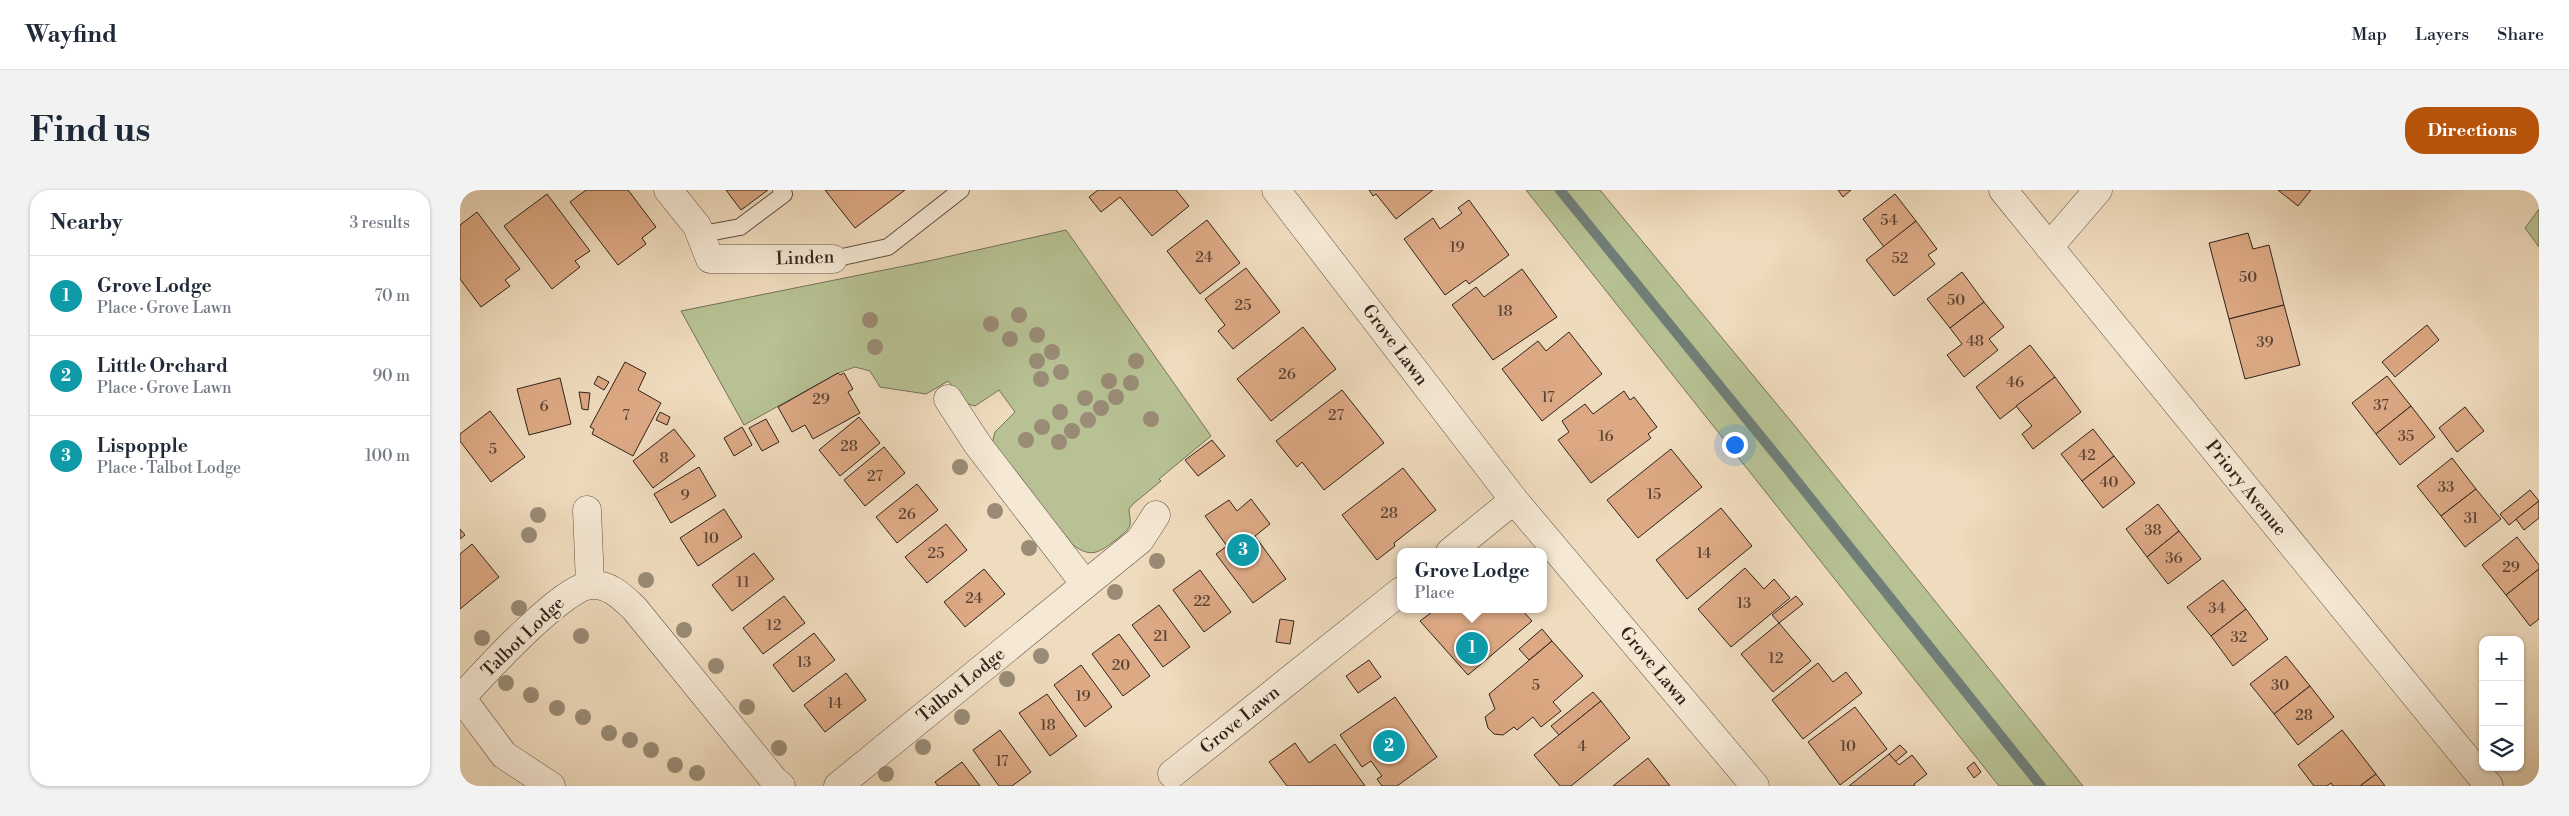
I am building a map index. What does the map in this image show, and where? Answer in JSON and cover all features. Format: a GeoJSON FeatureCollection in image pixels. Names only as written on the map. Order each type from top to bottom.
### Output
{"type":"FeatureCollection","features":[{"type":"Feature","properties":{"kind":"street","name":"Linden"},"geometry":{"type":"LineString","coordinates":[[668,190],[697,226],[710,259],[833,259]]}},
{"type":"Feature","properties":{"kind":"street","name":"Grove Lawn"},"geometry":{"type":"LineString","coordinates":[[1276,190],[1514,500],[1755,786]]}},
{"type":"Feature","properties":{"kind":"street","name":"Priory Avenue"},"geometry":{"type":"LineString","coordinates":[[2003,190],[2489,786]]}},
{"type":"Feature","properties":{"kind":"street"},"geometry":{"type":"LineString","coordinates":[[2049,247],[2098,190]]}},
{"type":"Feature","properties":{"kind":"street"},"geometry":{"type":"LineString","coordinates":[[948,399],[978,445],[1085,584]]}},
{"type":"Feature","properties":{"kind":"street"},"geometry":{"type":"LineString","coordinates":[[1455,548],[1514,500]]}},
{"type":"Feature","properties":{"kind":"street"},"geometry":{"type":"LineString","coordinates":[[587,510],[590,584],[604,586],[619,594],[634,608],[774,780],[781,786]]}},
{"type":"Feature","properties":{"kind":"street","name":"Talbot Lodge"},"geometry":{"type":"LineString","coordinates":[[838,786],[1140,540],[1156,515]]}},
{"type":"Feature","properties":{"kind":"street","name":"Talbot Lodge"},"geometry":{"type":"LineString","coordinates":[[461,697],[566,595],[590,584]]}},
{"type":"Feature","properties":{"kind":"street","name":"Grove Lawn"},"geometry":{"type":"LineString","coordinates":[[1172,774],[1397,594]]}},
{"type":"Feature","properties":{"kind":"street"},"geometry":{"type":"LineString","coordinates":[[461,697],[504,755],[551,786]]}},
{"type":"Feature","properties":{"kind":"lane"},"geometry":{"type":"LineString","coordinates":[[697,226],[708,233],[740,227],[784,194],[781,190]]}},
{"type":"Feature","properties":{"kind":"lane","name":"Linden"},"geometry":{"type":"LineString","coordinates":[[833,259],[888,247],[961,190]]}},
{"type":"Feature","properties":{"kind":"green space"},"geometry":{"type":"Polygon","coordinates":[[[1526,190],[1600,190],[1794,425],[2083,786],[1999,786],[1526,190]]]}},
{"type":"Feature","properties":{"kind":"green space"},"geometry":{"type":"Polygon","coordinates":[[[2539,209],[2539,247],[2525,228],[2539,209]]]}},
{"type":"Feature","properties":{"kind":"green space"},"geometry":{"type":"Polygon","coordinates":[[[1066,230],[1211,436],[1159,479],[1161,481],[1133,504],[1129,509],[1130,525],[1128,529],[1111,544],[1096,552],[1086,552],[1073,545],[992,444],[995,432],[1015,412],[999,390],[975,406],[968,404],[948,381],[926,394],[880,387],[870,371],[855,367],[838,373],[744,425],[681,311],[924,262],[1066,230]]]}},
{"type":"Feature","properties":{"kind":"building"},"geometry":{"type":"Polygon","coordinates":[[[586,190],[628,190],[656,227],[642,238],[646,244],[618,265],[570,202],[586,190]]]}},
{"type":"Feature","properties":{"kind":"building"},"geometry":{"type":"Polygon","coordinates":[[[726,190],[768,190],[741,210],[726,190]]]}},
{"type":"Feature","properties":{"kind":"building"},"geometry":{"type":"Polygon","coordinates":[[[825,190],[905,190],[855,228],[825,190]]]}},
{"type":"Feature","properties":{"kind":"building"},"geometry":{"type":"Polygon","coordinates":[[[1098,190],[1176,190],[1189,206],[1152,236],[1120,197],[1101,212],[1089,197],[1098,190]]]}},
{"type":"Feature","properties":{"kind":"building"},"geometry":{"type":"Polygon","coordinates":[[[1369,190],[1433,190],[1396,219],[1376,194],[1373,196],[1369,190]]]}},
{"type":"Feature","properties":{"kind":"building"},"geometry":{"type":"Polygon","coordinates":[[[1838,190],[1851,190],[1843,197],[1838,190]]]}},
{"type":"Feature","properties":{"kind":"building"},"geometry":{"type":"Polygon","coordinates":[[[2278,190],[2311,190],[2298,206],[2278,190]]]}},
{"type":"Feature","properties":{"kind":"building"},"geometry":{"type":"Polygon","coordinates":[[[547,194],[590,251],[575,261],[580,267],[552,289],[504,226],[547,194]]]}},
{"type":"Feature","properties":{"kind":"building"},"geometry":{"type":"Polygon","coordinates":[[[1895,194],[1916,221],[1884,247],[1863,219],[1895,194]]]}},
{"type":"Feature","properties":{"kind":"building"},"geometry":{"type":"Polygon","coordinates":[[[1469,200],[1509,255],[1469,284],[1466,280],[1445,295],[1404,239],[1433,218],[1440,229],[1462,213],[1458,208],[1469,200]]]}},
{"type":"Feature","properties":{"kind":"building"},"geometry":{"type":"Polygon","coordinates":[[[477,212],[520,269],[505,280],[510,286],[481,307],[460,279],[460,225],[477,212]]]}},
{"type":"Feature","properties":{"kind":"building"},"geometry":{"type":"Polygon","coordinates":[[[1207,220],[1240,263],[1200,294],[1167,251],[1207,220]]]}},
{"type":"Feature","properties":{"kind":"building"},"geometry":{"type":"Polygon","coordinates":[[[1916,221],[1937,249],[1928,255],[1935,264],[1894,296],[1866,260],[1916,221]]]}},
{"type":"Feature","properties":{"kind":"building"},"geometry":{"type":"Polygon","coordinates":[[[2248,233],[2253,249],[2269,245],[2284,305],[2229,319],[2209,243],[2248,233]]]}},
{"type":"Feature","properties":{"kind":"building"},"geometry":{"type":"Polygon","coordinates":[[[1246,268],[1280,312],[1233,349],[1218,331],[1225,325],[1205,299],[1246,268]]]}},
{"type":"Feature","properties":{"kind":"building"},"geometry":{"type":"Polygon","coordinates":[[[1522,269],[1557,317],[1493,360],[1452,305],[1476,287],[1484,297],[1522,269]]]}},
{"type":"Feature","properties":{"kind":"building"},"geometry":{"type":"Polygon","coordinates":[[[1962,272],[1984,302],[1950,328],[1927,299],[1962,272]]]}},
{"type":"Feature","properties":{"kind":"building"},"geometry":{"type":"Polygon","coordinates":[[[1984,302],[2004,327],[1989,339],[1998,350],[1964,377],[1947,355],[1962,344],[1950,328],[1984,302]]]}},
{"type":"Feature","properties":{"kind":"building"},"geometry":{"type":"Polygon","coordinates":[[[2284,305],[2300,365],[2245,379],[2229,319],[2284,305]]]}},
{"type":"Feature","properties":{"kind":"building"},"geometry":{"type":"Polygon","coordinates":[[[2427,325],[2439,340],[2395,377],[2382,362],[2427,325]]]}},
{"type":"Feature","properties":{"kind":"building"},"geometry":{"type":"Polygon","coordinates":[[[1303,327],[1336,369],[1271,421],[1237,379],[1303,327]]]}},
{"type":"Feature","properties":{"kind":"building"},"geometry":{"type":"Polygon","coordinates":[[[1569,332],[1602,374],[1542,421],[1502,369],[1538,341],[1546,351],[1569,332]]]}},
{"type":"Feature","properties":{"kind":"building"},"geometry":{"type":"Polygon","coordinates":[[[2030,345],[2055,377],[2000,419],[1976,387],[2030,345]]]}},
{"type":"Feature","properties":{"kind":"building"},"geometry":{"type":"Polygon","coordinates":[[[625,362],[646,373],[638,390],[661,403],[633,456],[592,434],[594,429],[590,427],[625,362]]]}},
{"type":"Feature","properties":{"kind":"building"},"geometry":{"type":"Polygon","coordinates":[[[838,373],[840,375],[844,373],[853,389],[848,392],[860,413],[813,439],[805,425],[792,432],[778,407],[838,373]]]}},
{"type":"Feature","properties":{"kind":"building"},"geometry":{"type":"Polygon","coordinates":[[[598,376],[609,382],[604,390],[594,384],[598,376]]]}},
{"type":"Feature","properties":{"kind":"building"},"geometry":{"type":"Polygon","coordinates":[[[2387,376],[2411,406],[2376,434],[2352,403],[2387,376]]]}},
{"type":"Feature","properties":{"kind":"building"},"geometry":{"type":"Polygon","coordinates":[[[2055,377],[2081,412],[2033,449],[2022,434],[2032,426],[2016,406],[2055,377]]]}},
{"type":"Feature","properties":{"kind":"building"},"geometry":{"type":"Polygon","coordinates":[[[560,378],[571,424],[529,435],[517,389],[560,378]]]}},
{"type":"Feature","properties":{"kind":"building"},"geometry":{"type":"Polygon","coordinates":[[[1342,390],[1384,443],[1324,490],[1302,462],[1297,467],[1276,441],[1342,390]]]}},
{"type":"Feature","properties":{"kind":"building"},"geometry":{"type":"Polygon","coordinates":[[[1624,391],[1630,400],[1634,397],[1657,427],[1648,434],[1651,438],[1591,483],[1558,440],[1569,432],[1562,421],[1585,404],[1593,414],[1624,391]]]}},
{"type":"Feature","properties":{"kind":"building"},"geometry":{"type":"Polygon","coordinates":[[[579,392],[590,393],[588,410],[582,409],[579,392]]]}},
{"type":"Feature","properties":{"kind":"building"},"geometry":{"type":"Polygon","coordinates":[[[2411,406],[2435,437],[2400,465],[2376,434],[2411,406]]]}},
{"type":"Feature","properties":{"kind":"building"},"geometry":{"type":"Polygon","coordinates":[[[2465,407],[2484,431],[2457,452],[2439,428],[2465,407]]]}},
{"type":"Feature","properties":{"kind":"building"},"geometry":{"type":"Polygon","coordinates":[[[490,411],[525,457],[491,482],[460,441],[460,434],[490,411]]]}},
{"type":"Feature","properties":{"kind":"building"},"geometry":{"type":"Polygon","coordinates":[[[660,412],[670,417],[667,425],[656,420],[660,412]]]}},
{"type":"Feature","properties":{"kind":"building"},"geometry":{"type":"Polygon","coordinates":[[[859,417],[880,443],[840,476],[819,450],[859,417]]]}},
{"type":"Feature","properties":{"kind":"building"},"geometry":{"type":"Polygon","coordinates":[[[766,419],[779,442],[762,451],[749,428],[766,419]]]}},
{"type":"Feature","properties":{"kind":"building"},"geometry":{"type":"Polygon","coordinates":[[[742,427],[752,445],[734,456],[724,438],[742,427]]]}},
{"type":"Feature","properties":{"kind":"building"},"geometry":{"type":"Polygon","coordinates":[[[674,429],[695,456],[653,488],[633,461],[674,429]]]}},
{"type":"Feature","properties":{"kind":"building"},"geometry":{"type":"Polygon","coordinates":[[[2093,429],[2114,456],[2082,481],[2061,454],[2093,429]]]}},
{"type":"Feature","properties":{"kind":"building"},"geometry":{"type":"Polygon","coordinates":[[[1212,440],[1225,456],[1198,476],[1185,460],[1212,440]]]}},
{"type":"Feature","properties":{"kind":"building"},"geometry":{"type":"Polygon","coordinates":[[[884,447],[905,473],[865,506],[844,480],[884,447]]]}},
{"type":"Feature","properties":{"kind":"building"},"geometry":{"type":"Polygon","coordinates":[[[1671,449],[1702,487],[1638,538],[1607,500],[1671,449]]]}},
{"type":"Feature","properties":{"kind":"building"},"geometry":{"type":"Polygon","coordinates":[[[2114,456],[2135,483],[2103,508],[2082,481],[2114,456]]]}},
{"type":"Feature","properties":{"kind":"building"},"geometry":{"type":"Polygon","coordinates":[[[2452,458],[2476,489],[2441,516],[2417,486],[2452,458]]]}},
{"type":"Feature","properties":{"kind":"building"},"geometry":{"type":"Polygon","coordinates":[[[699,467],[716,496],[671,523],[654,494],[699,467]]]}},
{"type":"Feature","properties":{"kind":"building"},"geometry":{"type":"Polygon","coordinates":[[[1403,468],[1436,510],[1394,543],[1395,546],[1377,560],[1342,515],[1403,468]]]}},
{"type":"Feature","properties":{"kind":"building"},"geometry":{"type":"Polygon","coordinates":[[[917,484],[938,510],[897,543],[876,517],[917,484]]]}},
{"type":"Feature","properties":{"kind":"building"},"geometry":{"type":"Polygon","coordinates":[[[2476,489],[2501,519],[2465,547],[2441,516],[2476,489]]]}},
{"type":"Feature","properties":{"kind":"building"},"geometry":{"type":"Polygon","coordinates":[[[2530,490],[2539,501],[2509,525],[2500,514],[2530,490]]]}},
{"type":"Feature","properties":{"kind":"building"},"geometry":{"type":"Polygon","coordinates":[[[1251,499],[1270,524],[1255,536],[1286,579],[1253,603],[1216,554],[1227,546],[1205,516],[1229,500],[1237,511],[1251,499]]]}},
{"type":"Feature","properties":{"kind":"building"},"geometry":{"type":"Polygon","coordinates":[[[2539,501],[2539,518],[2524,530],[2516,519],[2539,501]]]}},
{"type":"Feature","properties":{"kind":"building"},"geometry":{"type":"Polygon","coordinates":[[[2158,504],[2179,531],[2147,557],[2126,529],[2158,504]]]}},
{"type":"Feature","properties":{"kind":"building"},"geometry":{"type":"Polygon","coordinates":[[[1721,508],[1752,546],[1687,599],[1656,560],[1721,508]]]}},
{"type":"Feature","properties":{"kind":"building"},"geometry":{"type":"Polygon","coordinates":[[[724,509],[742,537],[698,566],[680,538],[724,509]]]}},
{"type":"Feature","properties":{"kind":"building"},"geometry":{"type":"Polygon","coordinates":[[[946,524],[967,550],[927,583],[905,557],[946,524]]]}},
{"type":"Feature","properties":{"kind":"building"},"geometry":{"type":"Polygon","coordinates":[[[460,529],[465,535],[460,539],[460,529]]]}},
{"type":"Feature","properties":{"kind":"building"},"geometry":{"type":"Polygon","coordinates":[[[2179,531],[2201,559],[2168,584],[2147,557],[2179,531]]]}},
{"type":"Feature","properties":{"kind":"building"},"geometry":{"type":"Polygon","coordinates":[[[2517,537],[2539,565],[2539,569],[2506,595],[2482,565],[2517,537]]]}},
{"type":"Feature","properties":{"kind":"building"},"geometry":{"type":"Polygon","coordinates":[[[472,544],[499,577],[460,609],[460,554],[472,544]]]}},
{"type":"Feature","properties":{"kind":"building"},"geometry":{"type":"Polygon","coordinates":[[[754,553],[774,579],[732,611],[712,585],[754,553]]]}},
{"type":"Feature","properties":{"kind":"building"},"geometry":{"type":"Polygon","coordinates":[[[1745,568],[1764,589],[1774,579],[1790,598],[1731,647],[1698,609],[1745,568]]]}},
{"type":"Feature","properties":{"kind":"building"},"geometry":{"type":"Polygon","coordinates":[[[984,569],[1005,594],[965,627],[944,602],[984,569]]]}},
{"type":"Feature","properties":{"kind":"building"},"geometry":{"type":"Polygon","coordinates":[[[2539,569],[2539,619],[2530,626],[2506,595],[2539,569]]]}},
{"type":"Feature","properties":{"kind":"building"},"geometry":{"type":"Polygon","coordinates":[[[1200,570],[1231,612],[1204,632],[1173,590],[1200,570]]]}},
{"type":"Feature","properties":{"kind":"building"},"geometry":{"type":"Polygon","coordinates":[[[2223,580],[2246,609],[2211,636],[2187,607],[2223,580]]]}},
{"type":"Feature","properties":{"kind":"building"},"geometry":{"type":"Polygon","coordinates":[[[784,596],[805,623],[763,654],[743,628],[784,596]]]}},
{"type":"Feature","properties":{"kind":"building"},"geometry":{"type":"Polygon","coordinates":[[[1796,596],[1803,604],[1779,623],[1772,615],[1796,596]]]}},
{"type":"Feature","properties":{"kind":"building"},"geometry":{"type":"Polygon","coordinates":[[[1159,605],[1190,647],[1163,667],[1132,625],[1159,605]]]}},
{"type":"Feature","properties":{"kind":"building"},"geometry":{"type":"Polygon","coordinates":[[[2246,609],[2268,639],[2233,666],[2211,636],[2246,609]]]}},
{"type":"Feature","properties":{"kind":"building"},"geometry":{"type":"Polygon","coordinates":[[[1431,613],[1525,613],[1532,621],[1468,675],[1420,621],[1431,613]]]}},
{"type":"Feature","properties":{"kind":"building"},"geometry":{"type":"Polygon","coordinates":[[[1280,619],[1294,621],[1290,644],[1276,642],[1280,619]]]}},
{"type":"Feature","properties":{"kind":"building"},"geometry":{"type":"Polygon","coordinates":[[[1779,623],[1811,661],[1773,692],[1741,654],[1779,623]]]}},
{"type":"Feature","properties":{"kind":"building"},"geometry":{"type":"Polygon","coordinates":[[[1542,629],[1552,641],[1529,660],[1519,649],[1542,629]]]}},
{"type":"Feature","properties":{"kind":"building"},"geometry":{"type":"Polygon","coordinates":[[[814,633],[835,660],[793,692],[773,665],[814,633]]]}},
{"type":"Feature","properties":{"kind":"building"},"geometry":{"type":"Polygon","coordinates":[[[1119,634],[1150,676],[1123,696],[1092,654],[1119,634]]]}},
{"type":"Feature","properties":{"kind":"building"},"geometry":{"type":"Polygon","coordinates":[[[1552,641],[1583,676],[1553,702],[1561,711],[1541,727],[1533,717],[1517,730],[1514,727],[1503,735],[1494,734],[1488,728],[1485,717],[1495,709],[1489,694],[1552,641]]]}},
{"type":"Feature","properties":{"kind":"building"},"geometry":{"type":"Polygon","coordinates":[[[2286,656],[2310,686],[2274,714],[2250,684],[2286,656]]]}},
{"type":"Feature","properties":{"kind":"building"},"geometry":{"type":"Polygon","coordinates":[[[1369,660],[1381,677],[1358,693],[1346,676],[1369,660]]]}},
{"type":"Feature","properties":{"kind":"building"},"geometry":{"type":"Polygon","coordinates":[[[1818,663],[1833,682],[1846,672],[1862,693],[1803,739],[1772,700],[1818,663]]]}},
{"type":"Feature","properties":{"kind":"building"},"geometry":{"type":"Polygon","coordinates":[[[1081,665],[1112,707],[1085,727],[1054,685],[1081,665]]]}},
{"type":"Feature","properties":{"kind":"building"},"geometry":{"type":"Polygon","coordinates":[[[846,673],[866,700],[825,732],[804,705],[846,673]]]}},
{"type":"Feature","properties":{"kind":"building"},"geometry":{"type":"Polygon","coordinates":[[[2310,686],[2334,717],[2298,745],[2274,714],[2310,686]]]}},
{"type":"Feature","properties":{"kind":"building"},"geometry":{"type":"Polygon","coordinates":[[[1593,692],[1601,701],[1559,735],[1551,726],[1593,692]]]}},
{"type":"Feature","properties":{"kind":"building"},"geometry":{"type":"Polygon","coordinates":[[[1047,694],[1077,736],[1050,756],[1019,713],[1047,694]]]}},
{"type":"Feature","properties":{"kind":"building"},"geometry":{"type":"Polygon","coordinates":[[[1395,697],[1437,757],[1397,786],[1382,786],[1377,779],[1382,776],[1371,761],[1362,767],[1340,735],[1395,697]]]}},
{"type":"Feature","properties":{"kind":"building"},"geometry":{"type":"Polygon","coordinates":[[[1601,701],[1630,738],[1571,786],[1560,786],[1534,755],[1601,701]]]}},
{"type":"Feature","properties":{"kind":"building"},"geometry":{"type":"Polygon","coordinates":[[[1855,707],[1887,749],[1840,785],[1808,742],[1855,707]]]}},
{"type":"Feature","properties":{"kind":"building"},"geometry":{"type":"Polygon","coordinates":[[[1000,730],[1031,772],[1012,786],[999,786],[973,750],[1000,730]]]}},
{"type":"Feature","properties":{"kind":"building"},"geometry":{"type":"Polygon","coordinates":[[[2342,730],[2376,774],[2360,786],[2333,786],[2331,783],[2327,786],[2314,786],[2298,765],[2342,730]]]}},
{"type":"Feature","properties":{"kind":"building"},"geometry":{"type":"Polygon","coordinates":[[[1295,743],[1309,763],[1335,744],[1365,786],[1287,786],[1269,762],[1295,743]]]}},
{"type":"Feature","properties":{"kind":"building"},"geometry":{"type":"Polygon","coordinates":[[[1900,745],[1907,752],[1895,762],[1889,754],[1900,745]]]}},
{"type":"Feature","properties":{"kind":"building"},"geometry":{"type":"Polygon","coordinates":[[[1889,754],[1899,765],[1912,755],[1927,774],[1914,784],[1915,786],[1849,786],[1889,754]]]}},
{"type":"Feature","properties":{"kind":"building"},"geometry":{"type":"Polygon","coordinates":[[[1648,758],[1670,786],[1613,786],[1648,758]]]}},
{"type":"Feature","properties":{"kind":"building"},"geometry":{"type":"Polygon","coordinates":[[[962,762],[980,786],[938,786],[935,782],[962,762]]]}},
{"type":"Feature","properties":{"kind":"building"},"geometry":{"type":"Polygon","coordinates":[[[1974,762],[1981,772],[1974,778],[1967,768],[1974,762]]]}},
{"type":"Feature","properties":{"kind":"building"},"geometry":{"type":"Polygon","coordinates":[[[2376,774],[2385,786],[2360,786],[2376,774]]]}},
{"type":"Feature","properties":{"kind":"waterway"},"geometry":{"type":"LineString","coordinates":[[1560,190],[1780,460],[2041,786]]}},
{"type":"Feature","properties":{"kind":"place","name":"Lispopple"},"geometry":{"type":"Point","coordinates":[1243,550]}},
{"type":"Feature","properties":{"kind":"place","name":"Grove Lodge"},"geometry":{"type":"Point","coordinates":[1472,648]}},
{"type":"Feature","properties":{"kind":"place","name":"Little Orchard"},"geometry":{"type":"Point","coordinates":[1389,746]}}]}
